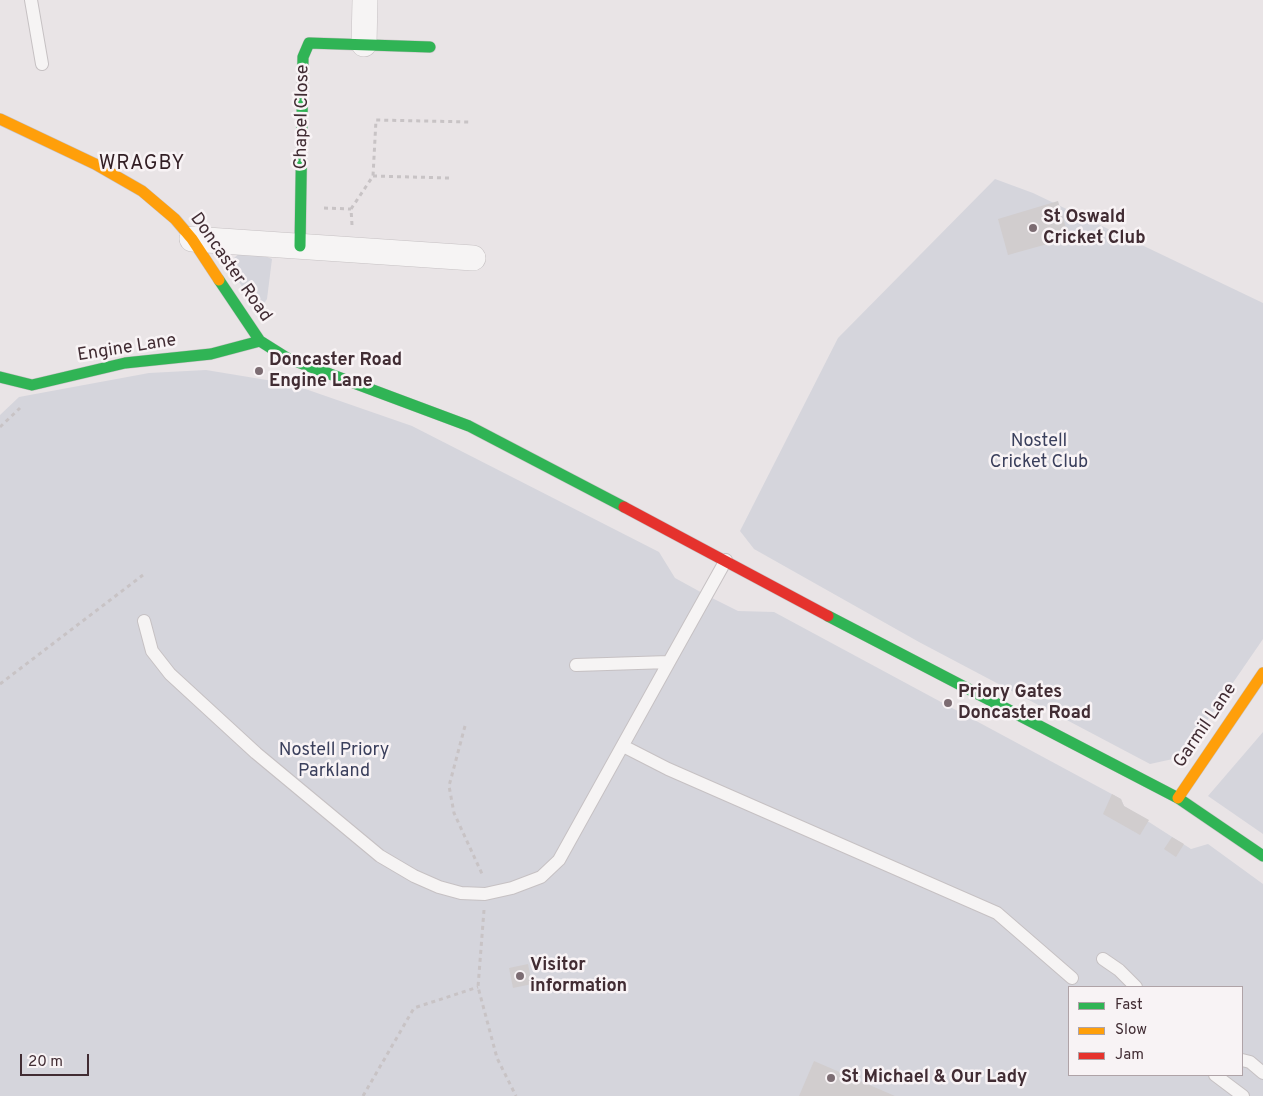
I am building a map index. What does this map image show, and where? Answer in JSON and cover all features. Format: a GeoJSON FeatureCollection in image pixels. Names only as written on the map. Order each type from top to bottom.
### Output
{"type":"FeatureCollection","features":[{"type":"Feature","properties":{"kind":"main road","name":"Chapel Close"},"geometry":{"type":"LineString","coordinates":[[300,246],[303,58],[309,43],[430,47]]}},
{"type":"Feature","properties":{"kind":"main road","name":"Doncaster Road"},"geometry":{"type":"LineString","coordinates":[[0,119],[95,164],[142,191],[175,219],[192,238],[260,340],[286,358],[469,426],[726,560],[915,663],[1178,798]]}},
{"type":"Feature","properties":{"kind":"main road","name":"Engine Lane"},"geometry":{"type":"LineString","coordinates":[[0,377],[32,385],[125,363],[211,354],[260,340]]}},
{"type":"Feature","properties":{"kind":"main road","name":"Garmil Lane"},"geometry":{"type":"LineString","coordinates":[[1178,798],[1263,673]]}},
{"type":"Feature","properties":{"kind":"main road"},"geometry":{"type":"LineString","coordinates":[[1178,798],[1263,856]]}},
{"type":"Feature","properties":{"kind":"street"},"geometry":{"type":"LineString","coordinates":[[364,0],[364,44]]}},
{"type":"Feature","properties":{"kind":"street"},"geometry":{"type":"LineString","coordinates":[[192,238],[473,258]]}},
{"type":"Feature","properties":{"kind":"lane"},"geometry":{"type":"LineString","coordinates":[[31,0],[42,64]]}},
{"type":"Feature","properties":{"kind":"lane"},"geometry":{"type":"LineString","coordinates":[[144,621],[152,652],[170,674],[256,754],[380,856],[439,888],[461,893],[485,894],[512,888],[541,877],[559,860],[726,560]]}},
{"type":"Feature","properties":{"kind":"lane"},"geometry":{"type":"LineString","coordinates":[[576,665],[669,662]]}},
{"type":"Feature","properties":{"kind":"lane"},"geometry":{"type":"LineString","coordinates":[[623,746],[668,769],[997,913],[1072,978]]}},
{"type":"Feature","properties":{"kind":"lane"},"geometry":{"type":"LineString","coordinates":[[1103,960],[1119,970],[1135,986]]}},
{"type":"Feature","properties":{"kind":"lane"},"geometry":{"type":"LineString","coordinates":[[1243,1060],[1250,1062],[1263,1073]]}},
{"type":"Feature","properties":{"kind":"lane"},"geometry":{"type":"LineString","coordinates":[[1222,1076],[1244,1096]]}},
{"type":"Feature","properties":{"kind":"path"},"geometry":{"type":"LineString","coordinates":[[352,249],[351,209],[374,176],[376,120],[470,122]]}},
{"type":"Feature","properties":{"kind":"path"},"geometry":{"type":"LineString","coordinates":[[374,176],[449,178]]}},
{"type":"Feature","properties":{"kind":"path"},"geometry":{"type":"LineString","coordinates":[[0,684],[143,575]]}},
{"type":"Feature","properties":{"kind":"path"},"geometry":{"type":"LineString","coordinates":[[363,1096],[414,1008],[478,987]]}},
{"type":"Feature","properties":{"kind":"green space","name":"Nostell Cricket Club"},"geometry":{"type":"Polygon","coordinates":[[[995,179],[1033,193],[1263,303],[1263,639],[1182,757],[1150,764],[919,642],[754,549],[740,531],[838,338],[995,179]]]}},
{"type":"Feature","properties":{"kind":"green space"},"geometry":{"type":"Polygon","coordinates":[[[241,252],[258,253],[272,259],[267,299],[259,311],[230,269],[234,258],[241,252]]]}},
{"type":"Feature","properties":{"kind":"green space","name":"Nostell Priory Parkland"},"geometry":{"type":"Polygon","coordinates":[[[206,370],[291,384],[412,426],[659,552],[675,578],[706,595],[738,611],[774,612],[1121,799],[1124,806],[1191,849],[1208,844],[1263,884],[1263,1096],[0,1096],[0,415],[19,397],[149,373],[206,370]]]}},
{"type":"Feature","properties":{"kind":"green space"},"geometry":{"type":"Polygon","coordinates":[[[1263,732],[1263,834],[1208,796],[1263,732]]]}},
{"type":"Feature","properties":{"kind":"building","name":"St Oswald Cricket Club"},"geometry":{"type":"Polygon","coordinates":[[[1058,201],[1069,238],[1008,255],[998,219],[1058,201]]]}},
{"type":"Feature","properties":{"kind":"building"},"geometry":{"type":"Polygon","coordinates":[[[1112,794],[1121,799],[1124,806],[1149,820],[1140,835],[1103,814],[1112,794]]]}},
{"type":"Feature","properties":{"kind":"building"},"geometry":{"type":"Polygon","coordinates":[[[1172,837],[1184,844],[1176,857],[1164,849],[1172,837]]]}},
{"type":"Feature","properties":{"kind":"building","name":"Visitor information"},"geometry":{"type":"Polygon","coordinates":[[[528,964],[532,984],[513,988],[509,968],[528,964]]]}},
{"type":"Feature","properties":{"kind":"building","name":"St Michael & Our Lady"},"geometry":{"type":"Polygon","coordinates":[[[814,1061],[895,1096],[799,1096],[814,1061]]]}},
{"type":"Feature","properties":{"kind":"traffic: fast"},"geometry":{"type":"LineString","coordinates":[[300,246],[303,57],[309,43],[430,47]]}},
{"type":"Feature","properties":{"kind":"traffic: fast"},"geometry":{"type":"LineString","coordinates":[[219,280],[260,341],[287,358],[469,426],[624,507]]}},
{"type":"Feature","properties":{"kind":"traffic: fast"},"geometry":{"type":"LineString","coordinates":[[0,377],[32,385],[125,363],[211,354],[260,341]]}},
{"type":"Feature","properties":{"kind":"traffic: fast"},"geometry":{"type":"LineString","coordinates":[[828,616],[1178,798],[1263,856]]}},
{"type":"Feature","properties":{"kind":"traffic: slow"},"geometry":{"type":"LineString","coordinates":[[0,119],[95,164],[142,191],[175,219],[192,239],[219,280]]}},
{"type":"Feature","properties":{"kind":"traffic: slow"},"geometry":{"type":"LineString","coordinates":[[1178,798],[1263,673]]}},
{"type":"Feature","properties":{"kind":"traffic: jam"},"geometry":{"type":"LineString","coordinates":[[624,507],[828,616]]}},
{"type":"Feature","properties":{"kind":"place","name":"St Oswald Cricket Club"},"geometry":{"type":"Point","coordinates":[1033,228]}},
{"type":"Feature","properties":{"kind":"place","name":"Doncaster Road Engine Lane"},"geometry":{"type":"Point","coordinates":[259,371]}},
{"type":"Feature","properties":{"kind":"place","name":"Priory Gates Doncaster Road"},"geometry":{"type":"Point","coordinates":[948,703]}},
{"type":"Feature","properties":{"kind":"place","name":"Visitor information"},"geometry":{"type":"Point","coordinates":[520,976]}},
{"type":"Feature","properties":{"kind":"place","name":"St Michael & Our Lady"},"geometry":{"type":"Point","coordinates":[831,1078]}},
{"type":"Feature","properties":{"kind":"district","name":"WRAGBY"},"geometry":{"type":"Point","coordinates":[142,165]}}]}
